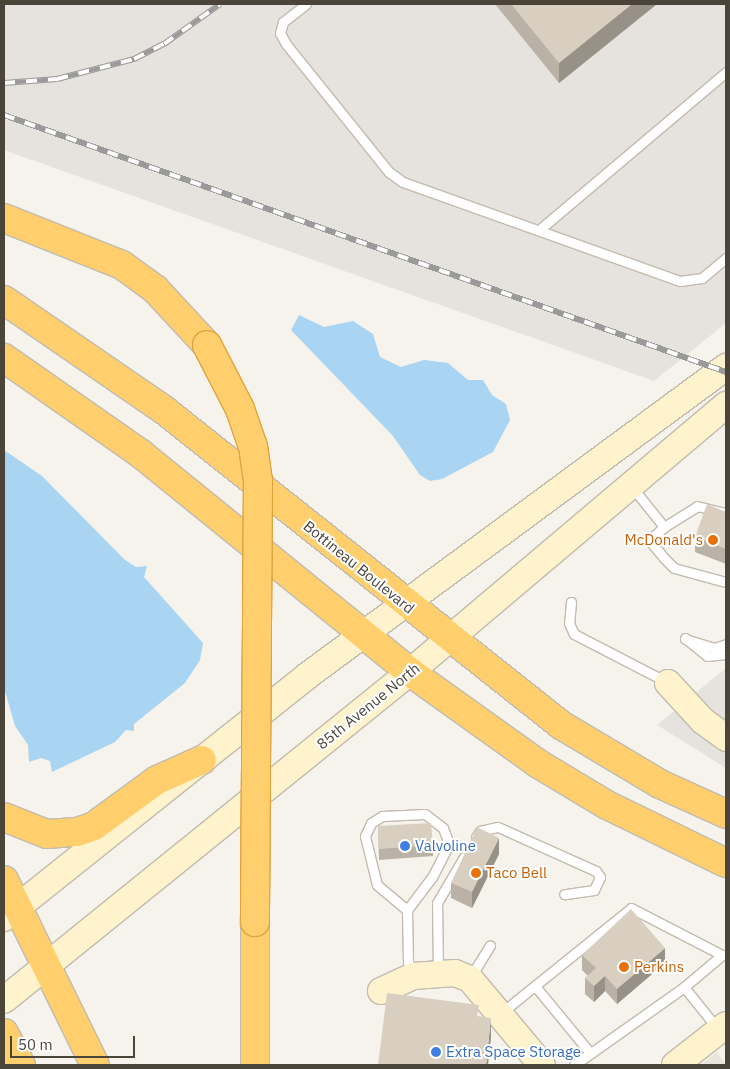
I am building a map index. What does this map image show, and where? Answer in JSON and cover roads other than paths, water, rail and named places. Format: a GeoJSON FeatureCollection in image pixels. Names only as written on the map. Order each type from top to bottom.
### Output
{"type":"FeatureCollection","features":[{"type":"Feature","properties":{"kind":"highway"},"geometry":{"type":"LineString","coordinates":[[4,218],[122,265],[155,289],[207,345],[240,409],[253,446],[258,480],[255,1065]]}},
{"type":"Feature","properties":{"kind":"highway","name":"Bottineau Boulevard"},"geometry":{"type":"LineString","coordinates":[[4,300],[164,410],[405,603],[448,640],[561,725],[660,784],[726,814]]}},
{"type":"Feature","properties":{"kind":"highway"},"geometry":{"type":"LineString","coordinates":[[4,358],[140,454],[366,633],[410,672],[537,763],[599,801],[726,863]]}},
{"type":"Feature","properties":{"kind":"highway"},"geometry":{"type":"LineString","coordinates":[[4,818],[47,834],[77,832],[94,826],[157,780],[202,760]]}},
{"type":"Feature","properties":{"kind":"highway"},"geometry":{"type":"LineString","coordinates":[[4,880],[9,914],[44,968],[95,1065]]}},
{"type":"Feature","properties":{"kind":"main road"},"geometry":{"type":"LineString","coordinates":[[9,914],[202,760],[405,603],[726,367]]}},
{"type":"Feature","properties":{"kind":"main road","name":"85th Avenue North"},"geometry":{"type":"LineString","coordinates":[[4,1000],[410,672],[629,483],[726,405]]}},
{"type":"Feature","properties":{"kind":"main road"},"geometry":{"type":"LineString","coordinates":[[668,683],[703,721],[726,738]]}},
{"type":"Feature","properties":{"kind":"main road"},"geometry":{"type":"LineString","coordinates":[[381,991],[426,975],[470,978],[541,1065]]}},
{"type":"Feature","properties":{"kind":"main road"},"geometry":{"type":"LineString","coordinates":[[675,1065],[723,1028]]}},
{"type":"Feature","properties":{"kind":"lane"},"geometry":{"type":"LineString","coordinates":[[306,4],[283,22],[280,33],[389,172],[403,182],[689,282],[726,258]]}},
{"type":"Feature","properties":{"kind":"lane"},"geometry":{"type":"LineString","coordinates":[[539,230],[726,72]]}},
{"type":"Feature","properties":{"kind":"lane"},"geometry":{"type":"LineString","coordinates":[[629,483],[664,527]]}},
{"type":"Feature","properties":{"kind":"lane"},"geometry":{"type":"LineString","coordinates":[[726,513],[712,509],[691,508],[649,540],[674,568],[726,582]]}},
{"type":"Feature","properties":{"kind":"lane"},"geometry":{"type":"LineString","coordinates":[[712,509],[726,522]]}},
{"type":"Feature","properties":{"kind":"lane"},"geometry":{"type":"LineString","coordinates":[[571,602],[569,623],[574,634],[668,683]]}},
{"type":"Feature","properties":{"kind":"lane"},"geometry":{"type":"LineString","coordinates":[[726,644],[714,648],[685,638],[707,656],[726,654]]}},
{"type":"Feature","properties":{"kind":"lane"},"geometry":{"type":"LineString","coordinates":[[407,910],[378,885],[365,836],[371,823],[382,816],[425,814],[443,828],[448,844],[432,877],[407,910],[408,962],[426,975],[437,903],[480,831],[498,827],[596,871],[600,877],[594,890],[564,894]]}},
{"type":"Feature","properties":{"kind":"lane"},"geometry":{"type":"LineString","coordinates":[[500,1013],[631,908],[722,955],[684,986],[574,1065]]}},
{"type":"Feature","properties":{"kind":"lane"},"geometry":{"type":"LineString","coordinates":[[470,978],[490,945]]}},
{"type":"Feature","properties":{"kind":"lane"},"geometry":{"type":"LineString","coordinates":[[535,986],[590,1053]]}},
{"type":"Feature","properties":{"kind":"lane"},"geometry":{"type":"LineString","coordinates":[[684,986],[723,1028]]}},
{"type":"Feature","properties":{"kind":"water"},"geometry":{"type":"Polygon","coordinates":[[[299,315],[324,327],[353,321],[373,334],[380,357],[401,367],[424,360],[448,363],[468,380],[483,380],[492,395],[506,404],[510,420],[493,452],[442,479],[430,481],[420,475],[393,436],[291,330],[299,315]]]}},
{"type":"Feature","properties":{"kind":"water"},"geometry":{"type":"Polygon","coordinates":[[[4,450],[42,476],[125,560],[136,567],[147,566],[144,577],[203,643],[200,660],[185,683],[134,724],[134,731],[126,730],[115,742],[52,772],[50,761],[41,758],[29,762],[28,745],[15,726],[4,688],[4,450]]]}},
{"type":"Feature","properties":{"kind":"railway"},"geometry":{"type":"LineString","coordinates":[[4,83],[57,79],[134,59],[164,44],[220,4]]}},
{"type":"Feature","properties":{"kind":"railway"},"geometry":{"type":"LineString","coordinates":[[4,115],[726,372]]}},
{"type":"Feature","properties":{"kind":"place","name":"McDonald's"},"geometry":{"type":"Point","coordinates":[713,540]}},
{"type":"Feature","properties":{"kind":"place","name":"Valvoline"},"geometry":{"type":"Point","coordinates":[405,846]}},
{"type":"Feature","properties":{"kind":"place","name":"Taco Bell"},"geometry":{"type":"Point","coordinates":[476,873]}},
{"type":"Feature","properties":{"kind":"place","name":"Perkins"},"geometry":{"type":"Point","coordinates":[624,967]}},
{"type":"Feature","properties":{"kind":"place","name":"Extra Space Storage"},"geometry":{"type":"Point","coordinates":[436,1052]}}]}
